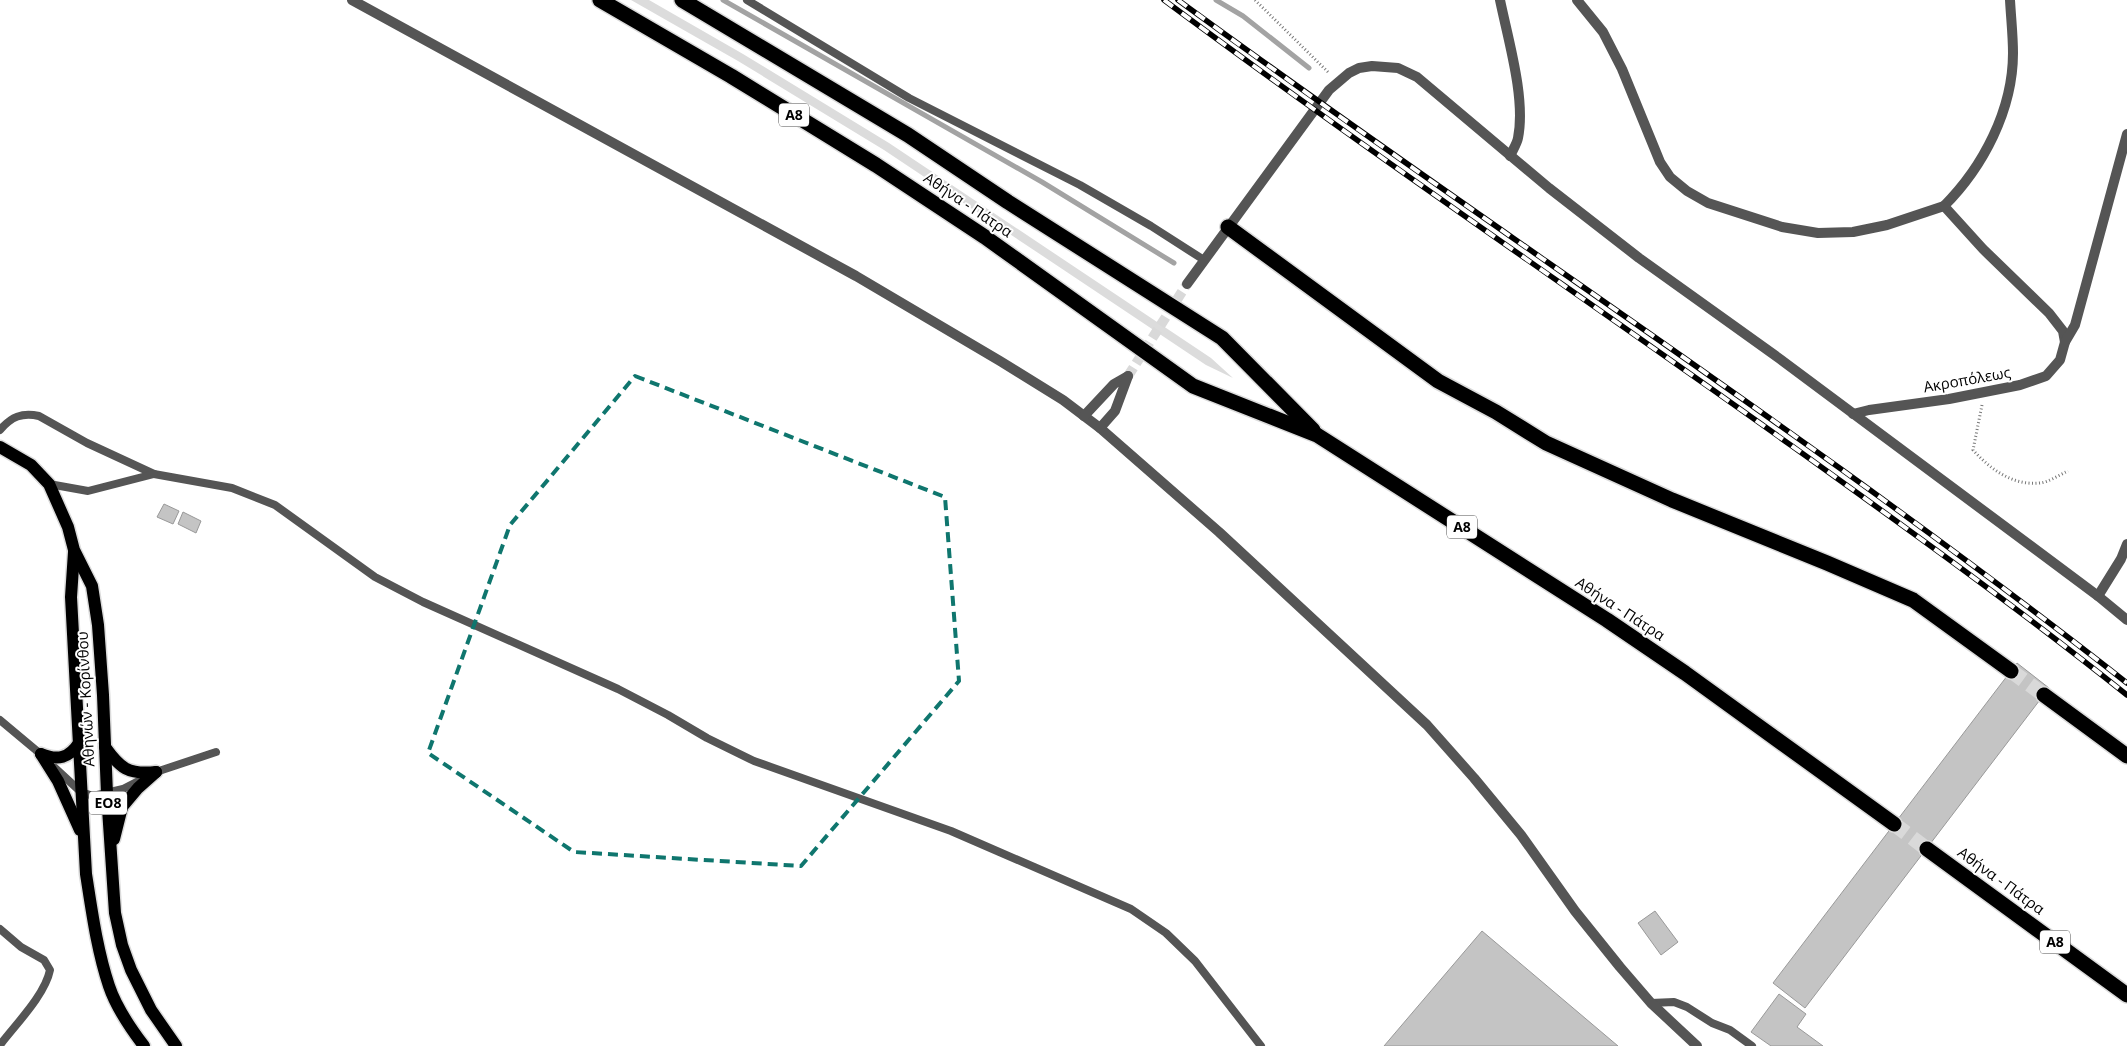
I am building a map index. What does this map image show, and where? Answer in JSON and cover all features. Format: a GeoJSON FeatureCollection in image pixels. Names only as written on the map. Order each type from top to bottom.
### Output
{"type":"FeatureCollection","features":[{"type":"Feature","properties":{"kind":"highway","name":"Αθήνα - Πάτρα"},"geometry":{"type":"LineString","coordinates":[[600,0],[731,76],[876,165],[985,237],[1193,386],[1318,434],[1685,673],[1894,824]]}},
{"type":"Feature","properties":{"kind":"highway","name":"Αθήνα - Πάτρα"},"geometry":{"type":"LineString","coordinates":[[682,0],[908,135],[1008,202],[1222,338],[1318,434]]}},
{"type":"Feature","properties":{"kind":"highway"},"geometry":{"type":"LineString","coordinates":[[1228,227],[1438,381],[1496,412],[1546,443],[1672,500],[1913,600],[2011,671]]}},
{"type":"Feature","properties":{"kind":"highway"},"geometry":{"type":"LineString","coordinates":[[2044,695],[2127,756]]}},
{"type":"Feature","properties":{"kind":"highway","name":"Αθήνα - Πάτρα"},"geometry":{"type":"LineString","coordinates":[[1927,848],[2127,996]]}},
{"type":"Feature","properties":{"kind":"main road","name":"Αθηνών - Κορίνθου"},"geometry":{"type":"LineString","coordinates":[[0,447],[31,465],[48,484],[68,527],[74,550],[92,586],[104,695],[110,856],[115,913],[122,946],[131,970],[151,1010],[176,1046]]}},
{"type":"Feature","properties":{"kind":"main road","name":"Αθηνών - Κορίνθου"},"geometry":{"type":"LineString","coordinates":[[74,550],[72,597],[86,874],[92,915],[110,988],[144,1046]]}},
{"type":"Feature","properties":{"kind":"main road"},"geometry":{"type":"LineString","coordinates":[[42,754],[52,758],[63,758],[72,752],[79,743]]}},
{"type":"Feature","properties":{"kind":"main road"},"geometry":{"type":"LineString","coordinates":[[105,747],[117,764],[130,771],[156,772]]}},
{"type":"Feature","properties":{"kind":"main road"},"geometry":{"type":"LineString","coordinates":[[42,754],[84,839]]}},
{"type":"Feature","properties":{"kind":"main road"},"geometry":{"type":"LineString","coordinates":[[110,856],[122,807],[138,788],[156,772]]}},
{"type":"Feature","properties":{"kind":"street"},"geometry":{"type":"LineString","coordinates":[[352,0],[856,276],[1000,360],[1100,428],[1219,532],[1427,725],[1521,835],[1575,911],[1651,1003],[1697,1046]]}},
{"type":"Feature","properties":{"kind":"street"},"geometry":{"type":"LineString","coordinates":[[1500,0],[1513,59],[1520,110],[1518,139],[1510,156]]}},
{"type":"Feature","properties":{"kind":"street"},"geometry":{"type":"LineString","coordinates":[[1577,0],[1602,32],[1622,69],[1660,162],[1670,177],[1687,191],[1708,203],[1782,227],[1818,233],[1853,232],[1870,228],[1944,206],[1955,194],[1978,165],[1996,129],[2008,94],[2013,54],[2010,0]]}},
{"type":"Feature","properties":{"kind":"street"},"geometry":{"type":"LineString","coordinates":[[1186,284],[1329,90],[1338,81],[1359,68],[1372,66],[1384,65],[1408,71],[1454,107],[1510,156],[1639,258],[1780,359],[2098,596],[2127,620]]}},
{"type":"Feature","properties":{"kind":"street","name":"Ακροπόλεως"},"geometry":{"type":"LineString","coordinates":[[1852,414],[1949,399],[2020,385],[2046,376],[2060,360],[2064,342],[2075,325],[2127,134]]}},
{"type":"Feature","properties":{"kind":"street"},"geometry":{"type":"LineString","coordinates":[[1944,206],[1983,249],[2049,313],[2063,331],[2064,342]]}},
{"type":"Feature","properties":{"kind":"street"},"geometry":{"type":"LineString","coordinates":[[1084,416],[1114,384],[1128,376],[1115,411],[1100,428]]}},
{"type":"Feature","properties":{"kind":"street"},"geometry":{"type":"LineString","coordinates":[[2098,596],[2121,559],[2127,544]]}},
{"type":"Feature","properties":{"kind":"lane"},"geometry":{"type":"LineString","coordinates":[[747,0],[909,98],[1080,185],[1151,226],[1204,260]]}},
{"type":"Feature","properties":{"kind":"lane"},"geometry":{"type":"LineString","coordinates":[[0,430],[13,417],[30,414],[39,416],[88,443],[154,474],[232,488],[276,505],[375,576],[407,594],[618,689],[707,738],[754,760],[951,831],[1131,909],[1166,933],[1195,961],[1261,1046]]}},
{"type":"Feature","properties":{"kind":"lane"},"geometry":{"type":"LineString","coordinates":[[48,484],[88,491],[154,474]]}},
{"type":"Feature","properties":{"kind":"lane"},"geometry":{"type":"LineString","coordinates":[[0,720],[42,754],[81,792],[93,796],[123,789],[156,772],[216,752]]}},
{"type":"Feature","properties":{"kind":"lane"},"geometry":{"type":"LineString","coordinates":[[0,929],[21,947],[44,960],[50,970],[49,977],[36,998],[0,1044]]}},
{"type":"Feature","properties":{"kind":"lane"},"geometry":{"type":"LineString","coordinates":[[1651,1003],[1674,1002],[1687,1007],[1712,1023],[1730,1030],[1752,1046]]}},
{"type":"Feature","properties":{"kind":"path"},"geometry":{"type":"LineString","coordinates":[[1255,0],[1338,81]]}},
{"type":"Feature","properties":{"kind":"path"},"geometry":{"type":"LineString","coordinates":[[1992,389],[1984,401],[1979,414],[1973,450],[1984,462],[2004,476],[2022,483],[2041,483],[2068,471]]}},
{"type":"Feature","properties":{"kind":"highlighted area"},"geometry":{"type":"Polygon","coordinates":[[[635,376],[945,497],[959,681],[801,866],[574,852],[428,753],[510,525],[635,376]]]}},
{"type":"Feature","properties":{"kind":"shaded area"},"geometry":{"type":"Polygon","coordinates":[[[631,0],[649,0],[743,54],[889,143],[1211,358],[1233,378],[1206,365],[884,150],[738,61],[631,0]]]}},
{"type":"Feature","properties":{"kind":"building"},"geometry":{"type":"Polygon","coordinates":[[[164,504],[179,511],[173,524],[157,517],[164,504]]]}},
{"type":"Feature","properties":{"kind":"building"},"geometry":{"type":"Polygon","coordinates":[[[183,512],[201,521],[196,533],[178,524],[183,512]]]}},
{"type":"Feature","properties":{"kind":"building"},"geometry":{"type":"Polygon","coordinates":[[[2017,663],[2049,688],[1805,1008],[1773,983],[2017,663]]]}},
{"type":"Feature","properties":{"kind":"building"},"geometry":{"type":"Polygon","coordinates":[[[1655,911],[1678,942],[1661,955],[1638,923],[1655,911]]]}},
{"type":"Feature","properties":{"kind":"building"},"geometry":{"type":"Polygon","coordinates":[[[1482,931],[1618,1046],[1384,1046],[1482,931]]]}},
{"type":"Feature","properties":{"kind":"building"},"geometry":{"type":"Polygon","coordinates":[[[1779,994],[1806,1014],[1797,1027],[1823,1046],[1771,1046],[1751,1032],[1779,994]]]}},
{"type":"Feature","properties":{"kind":"waterway"},"geometry":{"type":"LineString","coordinates":[[723,0],[1042,182],[1174,263]]}},
{"type":"Feature","properties":{"kind":"waterway"},"geometry":{"type":"LineString","coordinates":[[1216,0],[1243,16],[1309,68]]}},
{"type":"Feature","properties":{"kind":"tunnel"},"geometry":{"type":"LineString","coordinates":[[1128,376],[1187,284]]}},
{"type":"Feature","properties":{"kind":"tunnel"},"geometry":{"type":"LineString","coordinates":[[2011,671],[2044,695]]}},
{"type":"Feature","properties":{"kind":"tunnel"},"geometry":{"type":"LineString","coordinates":[[1894,824],[1927,849]]}},
{"type":"Feature","properties":{"kind":"railway"},"geometry":{"type":"LineString","coordinates":[[1164,0],[1320,113],[1877,507],[2003,599],[2127,695]]}},
{"type":"Feature","properties":{"kind":"railway"},"geometry":{"type":"LineString","coordinates":[[1178,0],[1775,422],[2011,594],[2127,683]]}}]}
